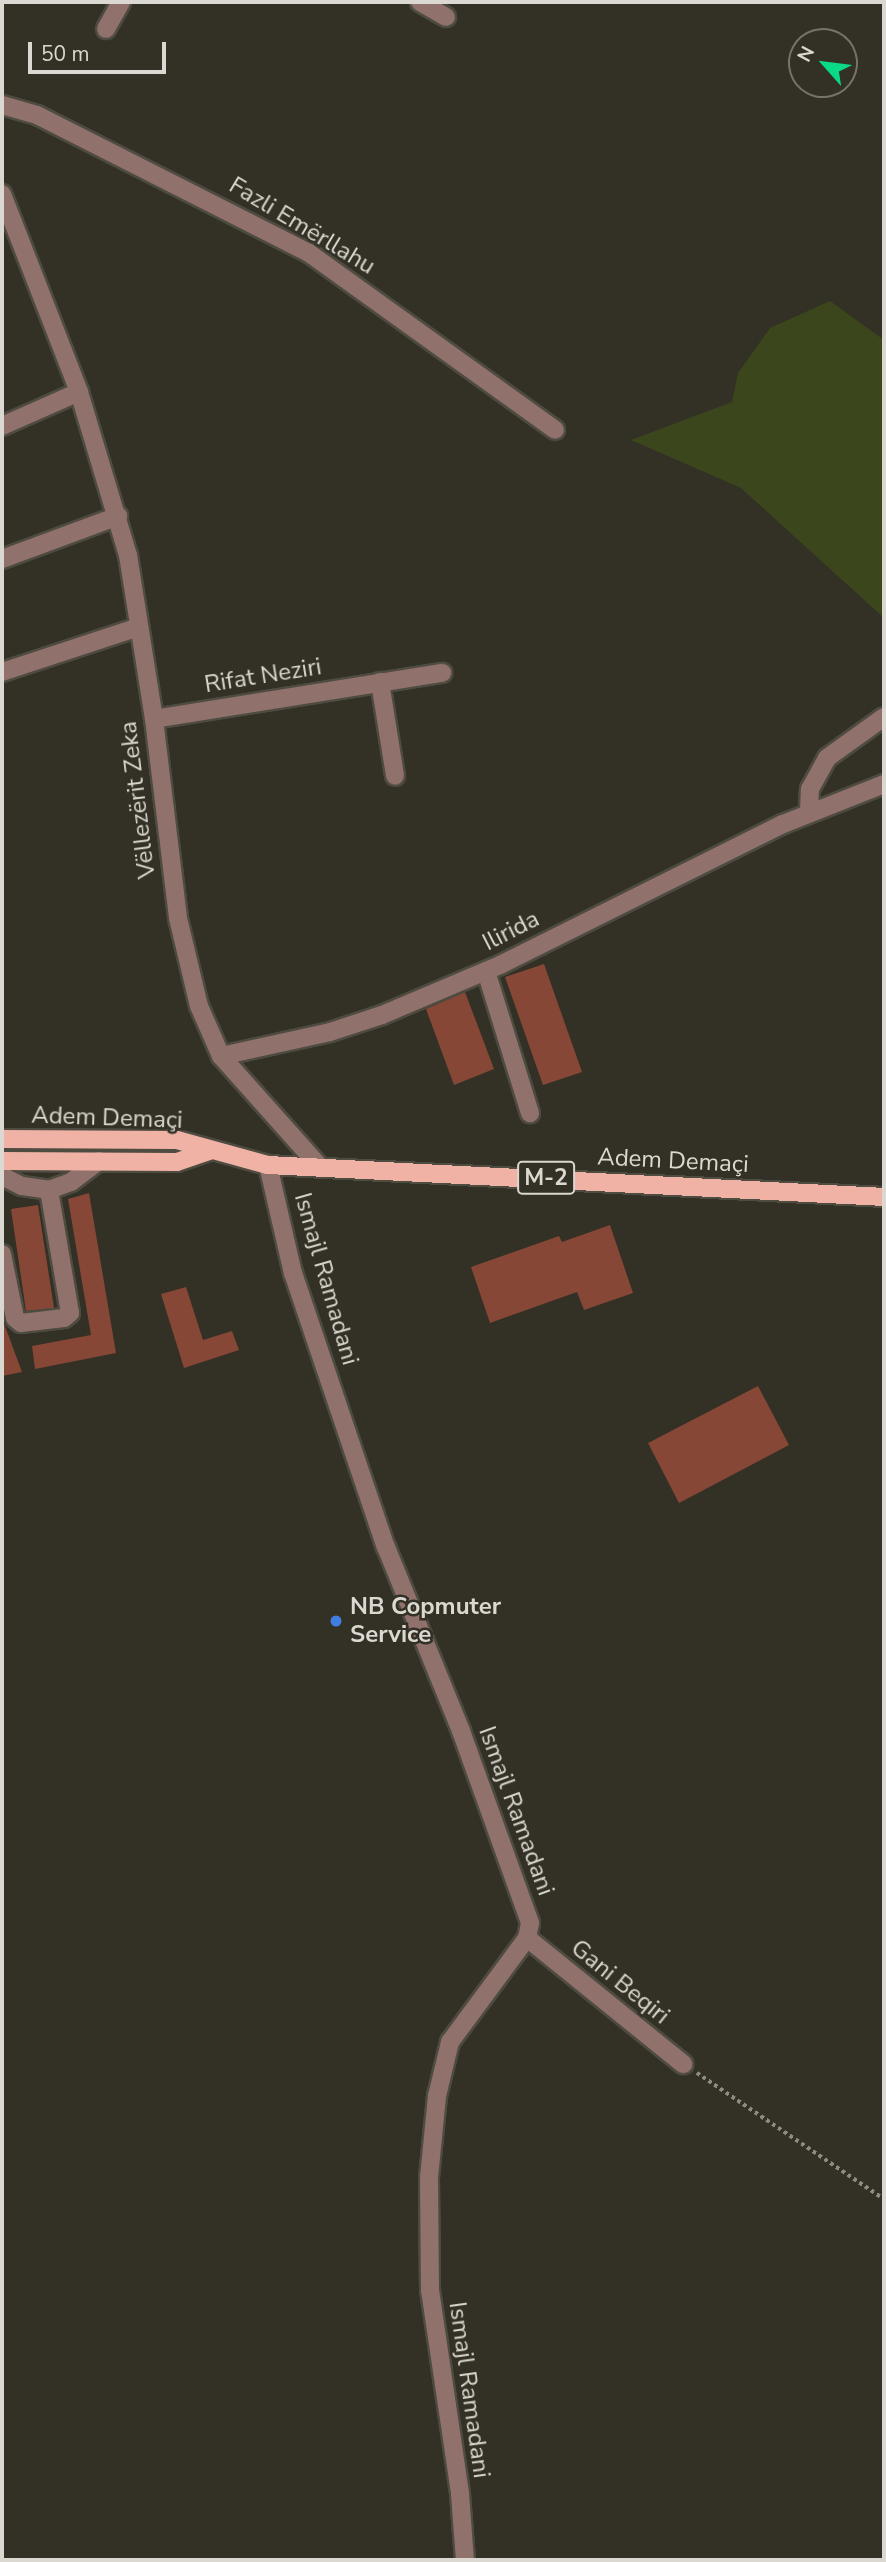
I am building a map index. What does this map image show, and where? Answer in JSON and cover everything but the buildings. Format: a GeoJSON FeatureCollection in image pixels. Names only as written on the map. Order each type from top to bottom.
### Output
{"type":"FeatureCollection","features":[{"type":"Feature","properties":{"kind":"main road","name":"Adem Demaçi"},"geometry":{"type":"LineString","coordinates":[[2,1139],[177,1140],[209,1151],[268,1165],[884,1197]]}},
{"type":"Feature","properties":{"kind":"main road","name":"Adem Demaçi"},"geometry":{"type":"LineString","coordinates":[[2,1161],[177,1162],[209,1151]]}},
{"type":"Feature","properties":{"kind":"street"},"geometry":{"type":"LineString","coordinates":[[106,29],[121,2]]}},
{"type":"Feature","properties":{"kind":"street"},"geometry":{"type":"LineString","coordinates":[[420,2],[446,17]]}},
{"type":"Feature","properties":{"kind":"street","name":"Fazli Emërllahu"},"geometry":{"type":"LineString","coordinates":[[2,105],[37,114],[310,254],[555,430]]}},
{"type":"Feature","properties":{"kind":"street","name":"Vëllezërit Zeka"},"geometry":{"type":"LineString","coordinates":[[2,194],[79,393],[118,516],[154,719],[166,838],[185,956],[221,1056],[319,1166]]}},
{"type":"Feature","properties":{"kind":"street"},"geometry":{"type":"LineString","coordinates":[[2,426],[79,393]]}},
{"type":"Feature","properties":{"kind":"street"},"geometry":{"type":"LineString","coordinates":[[2,559],[118,516]]}},
{"type":"Feature","properties":{"kind":"street"},"geometry":{"type":"LineString","coordinates":[[2,672],[139,626]]}},
{"type":"Feature","properties":{"kind":"street","name":"Rifat Neziri"},"geometry":{"type":"LineString","coordinates":[[154,719],[442,673]]}},
{"type":"Feature","properties":{"kind":"street"},"geometry":{"type":"LineString","coordinates":[[380,682],[395,776]]}},
{"type":"Feature","properties":{"kind":"street"},"geometry":{"type":"LineString","coordinates":[[809,813],[810,789],[827,758],[884,717]]}},
{"type":"Feature","properties":{"kind":"street","name":"Ilirida"},"geometry":{"type":"LineString","coordinates":[[221,1056],[330,1032],[486,971],[809,813],[884,784]]}},
{"type":"Feature","properties":{"kind":"street"},"geometry":{"type":"LineString","coordinates":[[486,971],[530,1113]]}},
{"type":"Feature","properties":{"kind":"street"},"geometry":{"type":"LineString","coordinates":[[2,1176],[22,1186],[49,1190],[71,1182],[99,1161]]}},
{"type":"Feature","properties":{"kind":"street","name":"Ismajl Ramadani"},"geometry":{"type":"LineString","coordinates":[[268,1165],[293,1273],[386,1547],[527,1910],[527,1938],[450,2042],[437,2096],[429,2177],[430,2290],[460,2494],[465,2560]]}},
{"type":"Feature","properties":{"kind":"street"},"geometry":{"type":"LineString","coordinates":[[2,1254],[15,1318],[21,1323],[64,1318],[70,1312],[49,1190]]}},
{"type":"Feature","properties":{"kind":"street","name":"Gani Beqiri"},"geometry":{"type":"LineString","coordinates":[[527,1938],[683,2064]]}},
{"type":"Feature","properties":{"kind":"path"},"geometry":{"type":"LineString","coordinates":[[683,2064],[884,2199]]}},
{"type":"Feature","properties":{"kind":"green space"},"geometry":{"type":"Polygon","coordinates":[[[830,301],[884,340],[884,618],[741,488],[631,440],[732,402],[738,373],[770,328],[830,301]]]}},
{"type":"Feature","properties":{"kind":"place","name":"NB Copmuter Service"},"geometry":{"type":"Point","coordinates":[336,1621]}}]}
